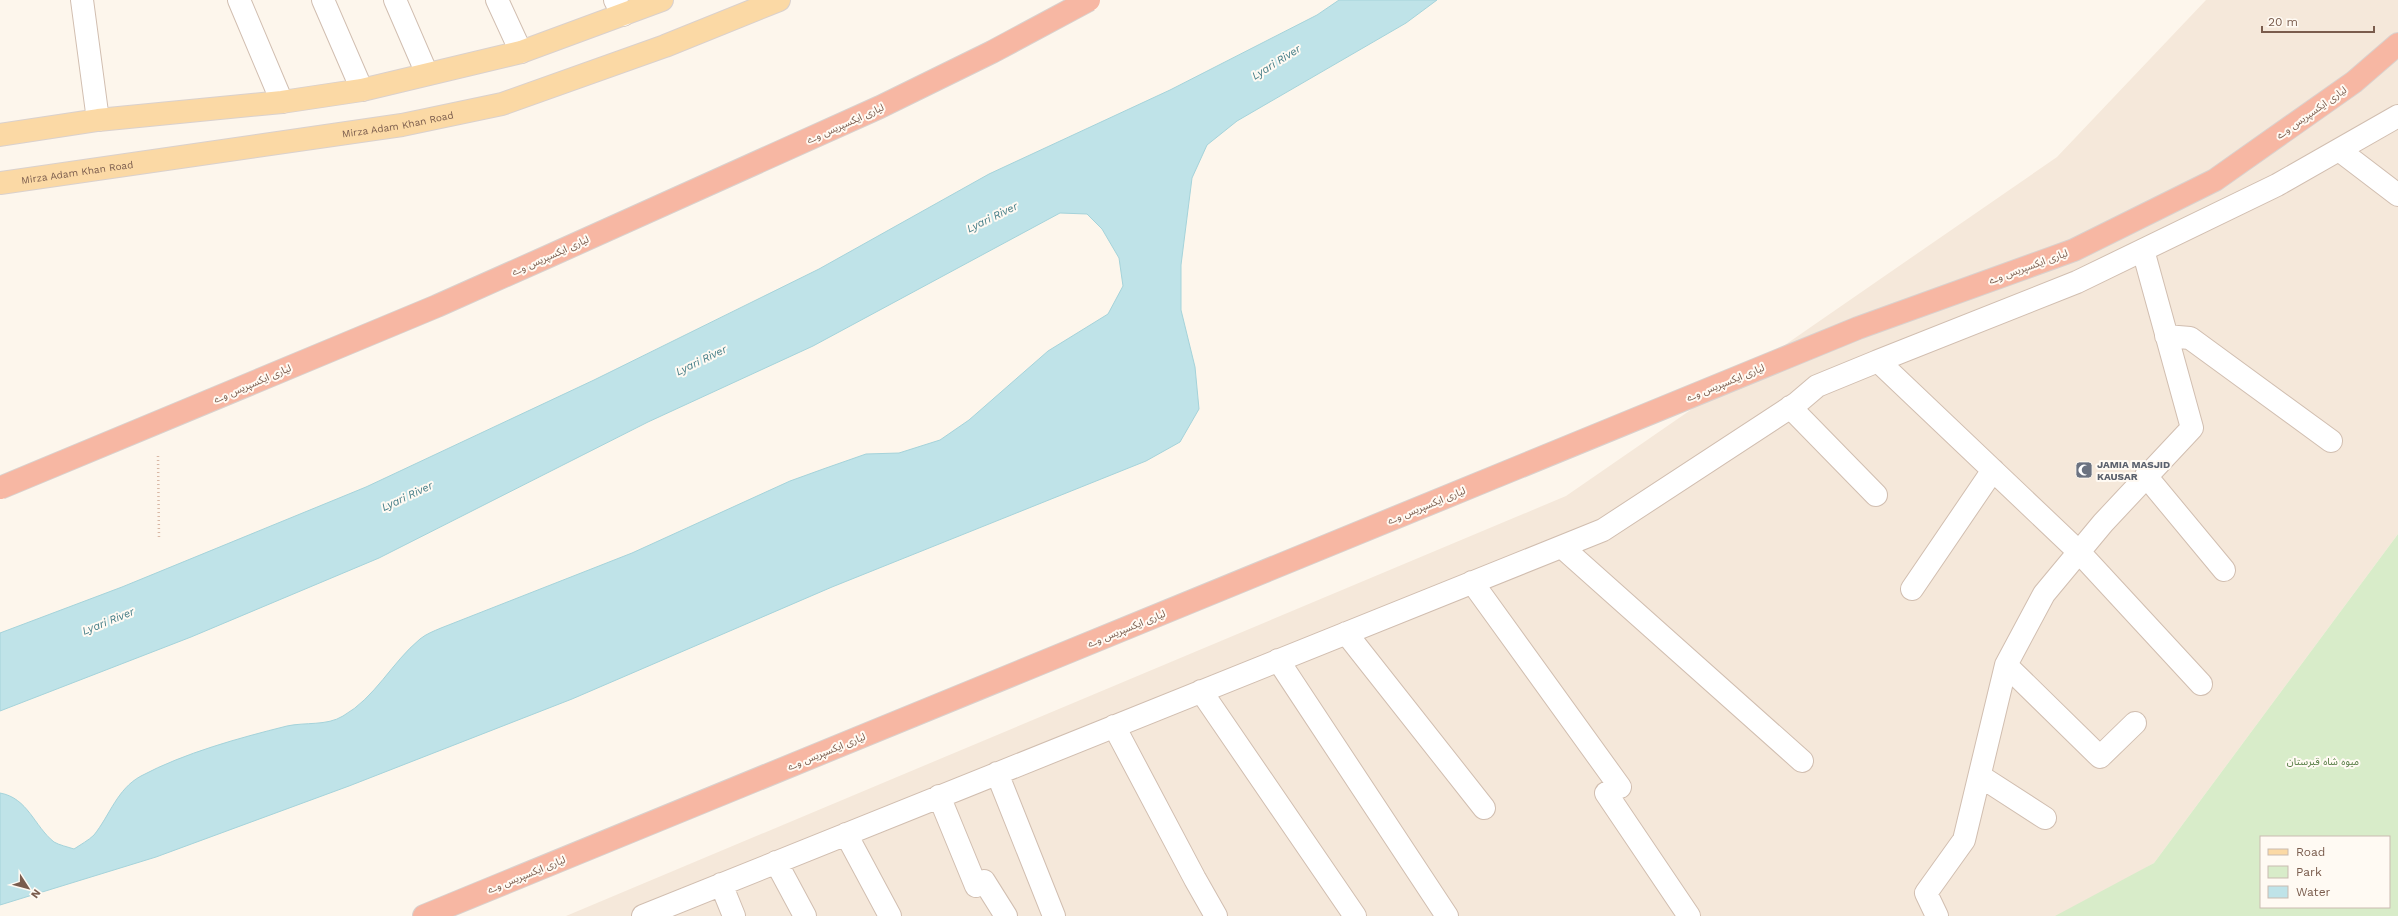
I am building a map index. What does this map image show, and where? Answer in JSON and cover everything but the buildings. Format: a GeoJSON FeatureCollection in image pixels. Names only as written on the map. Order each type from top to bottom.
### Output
{"type":"FeatureCollection","features":[{"type":"Feature","properties":{"kind":"highway","name":"لیاری ایکسپریس وے"},"geometry":{"type":"LineString","coordinates":[[0,488],[437,306],[547,257],[880,107],[992,52],[1089,0]]}},
{"type":"Feature","properties":{"kind":"highway","name":"لیاری ایکسپریس وے"},"geometry":{"type":"LineString","coordinates":[[424,916],[1858,328],[2074,250],[2215,180],[2354,82],[2398,44]]}},
{"type":"Feature","properties":{"kind":"main road"},"geometry":{"type":"LineString","coordinates":[[0,135],[98,120],[282,102],[362,90],[521,52],[619,8],[662,0]]}},
{"type":"Feature","properties":{"kind":"main road","name":"Mirza Adam Khan Road"},"geometry":{"type":"LineString","coordinates":[[0,183],[402,125],[502,104],[665,46],[779,0]]}},
{"type":"Feature","properties":{"kind":"street"},"geometry":{"type":"LineString","coordinates":[[82,0],[98,120]]}},
{"type":"Feature","properties":{"kind":"street"},"geometry":{"type":"LineString","coordinates":[[239,0],[282,102]]}},
{"type":"Feature","properties":{"kind":"street"},"geometry":{"type":"LineString","coordinates":[[323,0],[362,90]]}},
{"type":"Feature","properties":{"kind":"street"},"geometry":{"type":"LineString","coordinates":[[395,0],[427,74]]}},
{"type":"Feature","properties":{"kind":"street"},"geometry":{"type":"LineString","coordinates":[[497,0],[521,52]]}},
{"type":"Feature","properties":{"kind":"street"},"geometry":{"type":"LineString","coordinates":[[647,915],[939,796],[1603,530],[1790,408],[1818,386],[2077,282],[2277,185],[2398,116]]}},
{"type":"Feature","properties":{"kind":"street"},"geometry":{"type":"LineString","coordinates":[[2339,150],[2398,196]]}},
{"type":"Feature","properties":{"kind":"street"},"geometry":{"type":"LineString","coordinates":[[1937,916],[1926,893],[1964,840],[2006,665],[2044,594],[2146,476],[2192,428],[2142,250]]}},
{"type":"Feature","properties":{"kind":"street"},"geometry":{"type":"LineString","coordinates":[[2166,336],[2190,338],[2331,441]]}},
{"type":"Feature","properties":{"kind":"street"},"geometry":{"type":"LineString","coordinates":[[1878,361],[2079,552],[2201,684]]}},
{"type":"Feature","properties":{"kind":"street"},"geometry":{"type":"LineString","coordinates":[[1790,408],[1876,495]]}},
{"type":"Feature","properties":{"kind":"street"},"geometry":{"type":"LineString","coordinates":[[1912,589],[1993,470]]}},
{"type":"Feature","properties":{"kind":"street"},"geometry":{"type":"LineString","coordinates":[[2146,476],[2224,570]]}},
{"type":"Feature","properties":{"kind":"street"},"geometry":{"type":"LineString","coordinates":[[1562,547],[1802,761]]}},
{"type":"Feature","properties":{"kind":"street"},"geometry":{"type":"LineString","coordinates":[[1472,582],[1620,786],[1606,793],[1689,916]]}},
{"type":"Feature","properties":{"kind":"street"},"geometry":{"type":"LineString","coordinates":[[1346,633],[1484,808]]}},
{"type":"Feature","properties":{"kind":"street"},"geometry":{"type":"LineString","coordinates":[[1278,660],[1447,916]]}},
{"type":"Feature","properties":{"kind":"street"},"geometry":{"type":"LineString","coordinates":[[2006,665],[2100,757],[2135,723]]}},
{"type":"Feature","properties":{"kind":"street"},"geometry":{"type":"LineString","coordinates":[[1200,691],[1356,916]]}},
{"type":"Feature","properties":{"kind":"street"},"geometry":{"type":"LineString","coordinates":[[1114,726],[1216,916]]}},
{"type":"Feature","properties":{"kind":"street"},"geometry":{"type":"LineString","coordinates":[[997,773],[1054,916]]}},
{"type":"Feature","properties":{"kind":"street"},"geometry":{"type":"LineString","coordinates":[[1980,776],[2045,818]]}},
{"type":"Feature","properties":{"kind":"street"},"geometry":{"type":"LineString","coordinates":[[939,796],[976,886],[984,881],[1006,916]]}},
{"type":"Feature","properties":{"kind":"street"},"geometry":{"type":"LineString","coordinates":[[846,834],[890,916]]}},
{"type":"Feature","properties":{"kind":"street"},"geometry":{"type":"LineString","coordinates":[[776,862],[806,916]]}},
{"type":"Feature","properties":{"kind":"street"},"geometry":{"type":"LineString","coordinates":[[721,884],[734,916]]}},
{"type":"Feature","properties":{"kind":"path"},"geometry":{"type":"LineString","coordinates":[[158,452],[159,539]]}},
{"type":"Feature","properties":{"kind":"shaded area"},"geometry":{"type":"Polygon","coordinates":[[[2206,0],[2398,0],[2398,534],[2154,863],[2062,916],[566,916],[1566,496],[2057,157],[2206,0]]]}},
{"type":"Feature","properties":{"kind":"green space","name":"میوہ شاہ قبرستان"},"geometry":{"type":"Polygon","coordinates":[[[2398,534],[2398,916],[2055,916],[2154,863],[2398,534]]]}},
{"type":"Feature","properties":{"kind":"water","name":"Lyari River"},"geometry":{"type":"Polygon","coordinates":[[[1339,0],[1437,0],[1406,23],[1237,121],[1207,145],[1192,178],[1181,265],[1181,310],[1195,367],[1199,409],[1180,442],[1146,461],[832,587],[572,699],[349,786],[156,857],[0,905],[0,793],[10,796],[24,806],[47,836],[54,842],[74,849],[94,835],[120,795],[133,781],[141,776],[193,753],[231,741],[287,726],[323,723],[337,719],[365,700],[410,648],[430,633],[632,553],[790,481],[866,454],[899,453],[940,440],[969,420],[1048,351],[1108,314],[1123,286],[1119,258],[1102,229],[1087,214],[1060,213],[813,346],[648,422],[379,558],[191,637],[0,711],[0,633],[122,587],[366,487],[594,380],[819,269],[989,174],[1170,90],[1317,15],[1339,0]]]}},
{"type":"Feature","properties":{"kind":"place","name":"JAMIA MASJID KAUSAR"},"geometry":{"type":"Point","coordinates":[2084,470]}}]}
